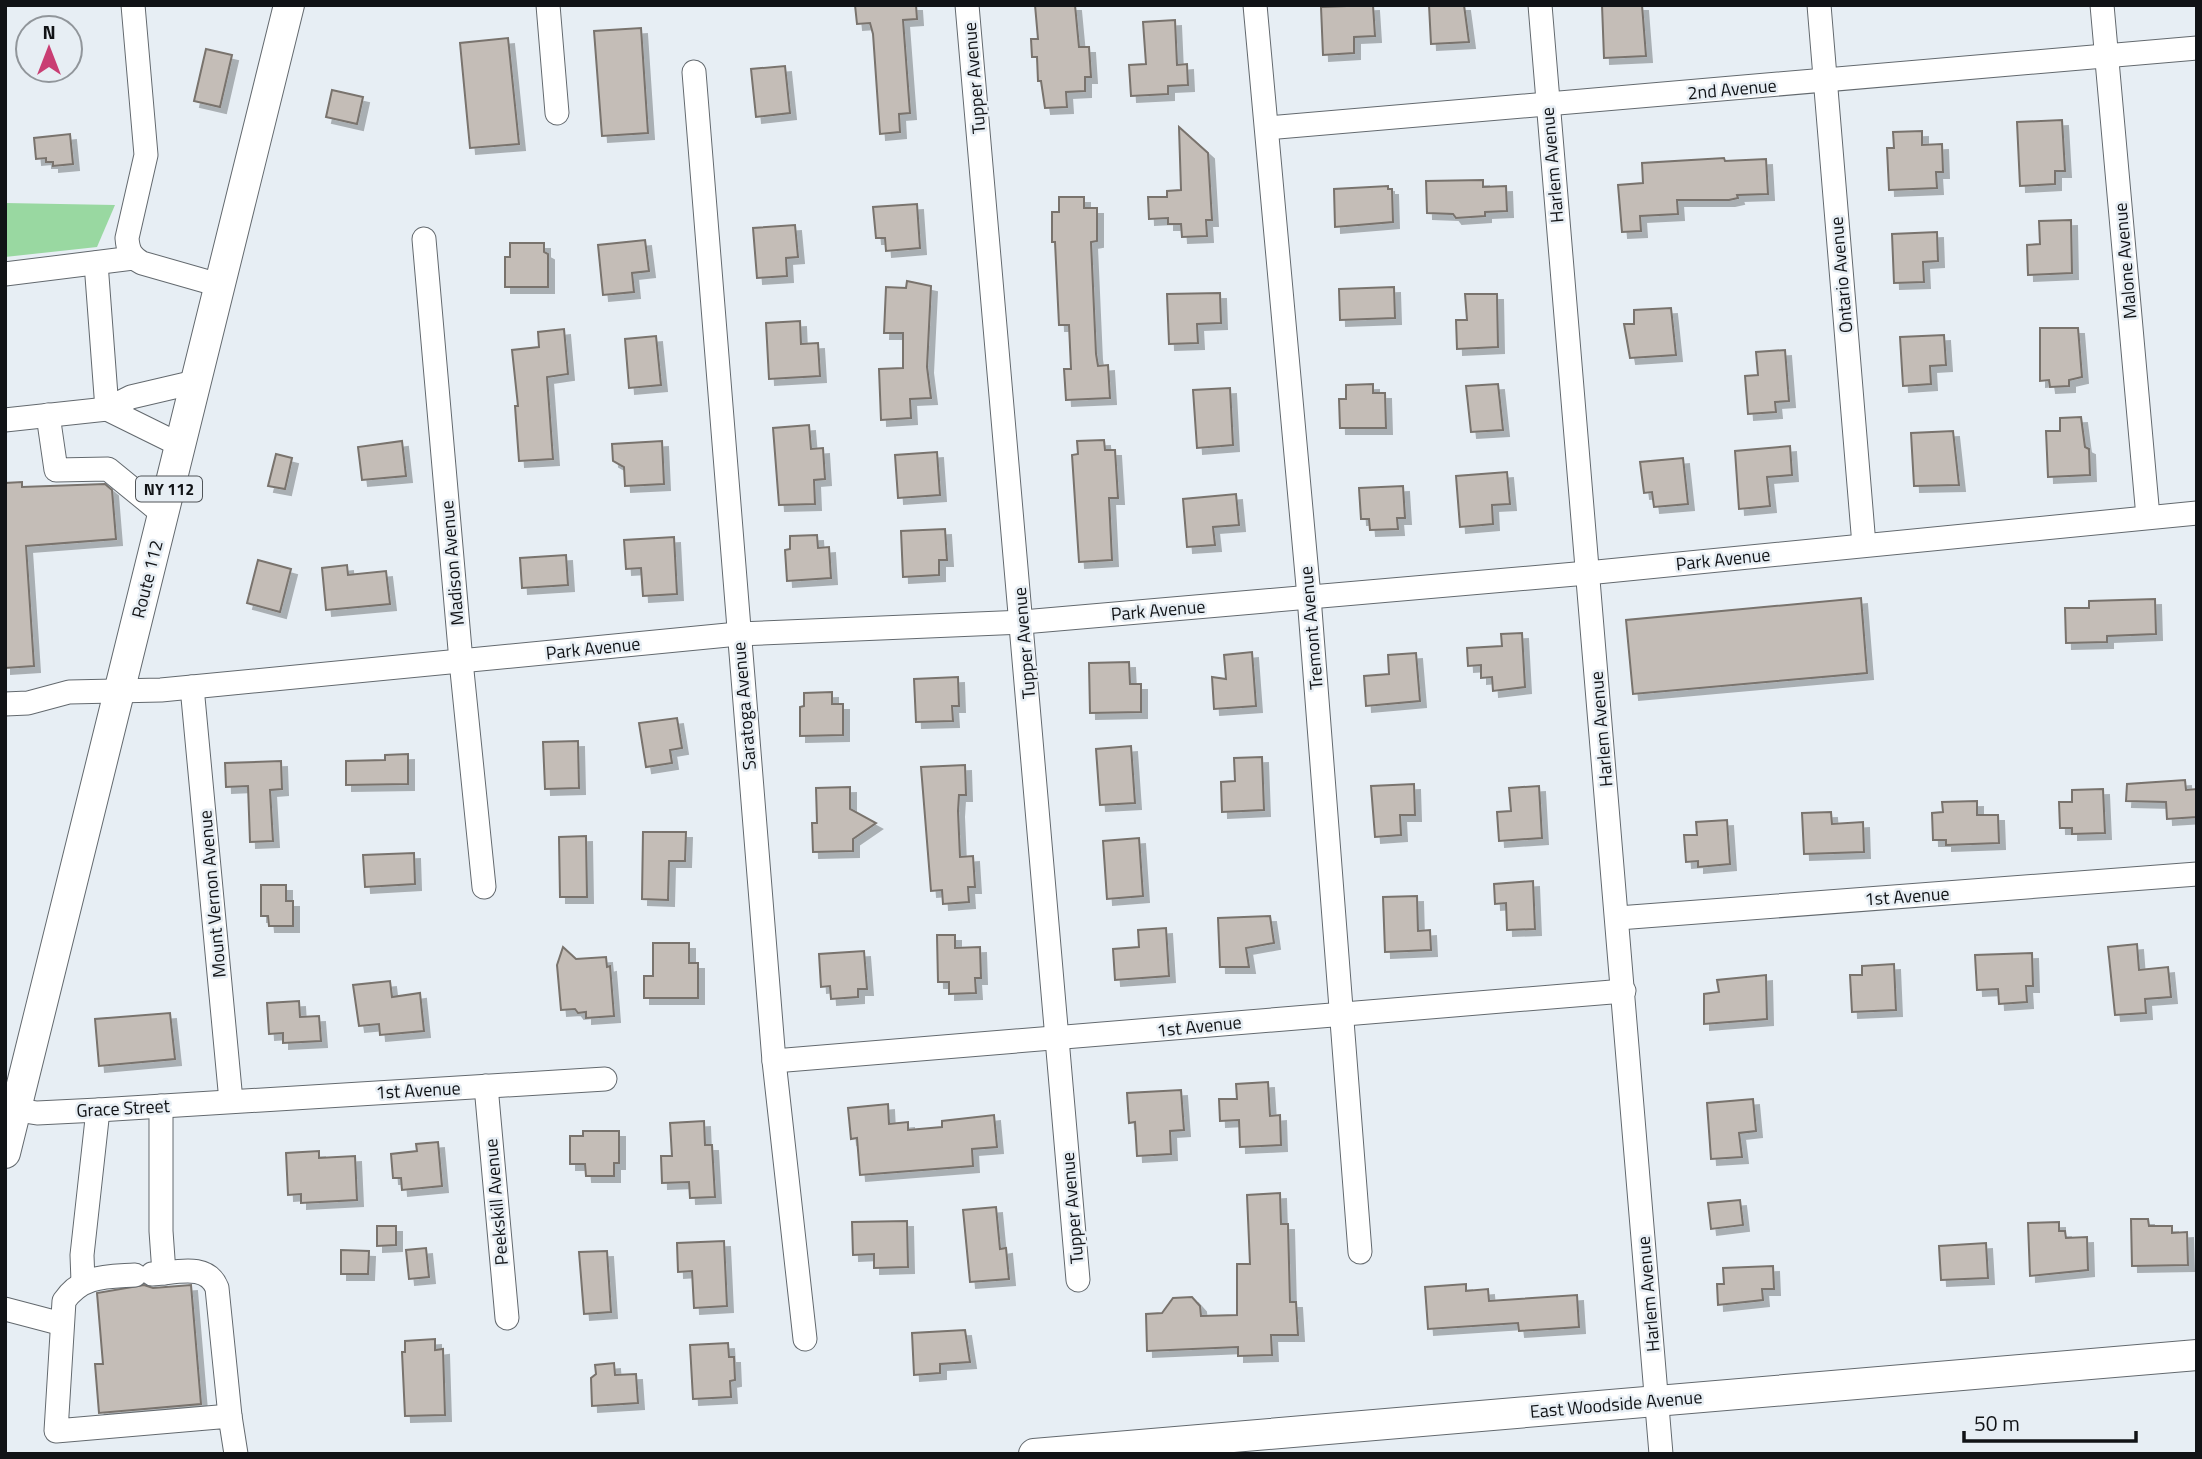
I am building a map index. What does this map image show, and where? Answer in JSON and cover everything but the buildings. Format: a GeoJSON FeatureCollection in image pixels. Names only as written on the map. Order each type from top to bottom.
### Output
{"type":"FeatureCollection","features":[{"type":"Feature","properties":{"kind":"main road","name":"Route 112"},"geometry":{"type":"LineString","coordinates":[[5,1153],[10,1109],[163,514],[289,5]]}},
{"type":"Feature","properties":{"kind":"main road","name":"East Woodside Avenue"},"geometry":{"type":"LineString","coordinates":[[1034,1454],[2197,1355]]}},
{"type":"Feature","properties":{"kind":"street"},"geometry":{"type":"LineString","coordinates":[[133,5],[146,155],[127,238],[133,258],[142,264],[219,285]]}},
{"type":"Feature","properties":{"kind":"street"},"geometry":{"type":"LineString","coordinates":[[548,5],[557,113]]}},
{"type":"Feature","properties":{"kind":"street","name":"Tupper Avenue"},"geometry":{"type":"LineString","coordinates":[[967,5],[1079,1280]]}},
{"type":"Feature","properties":{"kind":"street","name":"Tremont Avenue"},"geometry":{"type":"LineString","coordinates":[[1255,5],[1309,597],[1360,1252]]}},
{"type":"Feature","properties":{"kind":"street","name":"Harlem Avenue"},"geometry":{"type":"LineString","coordinates":[[1540,5],[1661,1454]]}},
{"type":"Feature","properties":{"kind":"street","name":"Ontario Avenue"},"geometry":{"type":"LineString","coordinates":[[1819,5],[1864,545]]}},
{"type":"Feature","properties":{"kind":"street","name":"Malone Avenue"},"geometry":{"type":"LineString","coordinates":[[2102,5],[2148,517]]}},
{"type":"Feature","properties":{"kind":"street","name":"2nd Avenue"},"geometry":{"type":"LineString","coordinates":[[1268,128],[2197,48]]}},
{"type":"Feature","properties":{"kind":"street","name":"Saratoga Avenue"},"geometry":{"type":"LineString","coordinates":[[694,72],[774,1061],[804,1339]]}},
{"type":"Feature","properties":{"kind":"street","name":"Madison Avenue"},"geometry":{"type":"LineString","coordinates":[[424,239],[484,887]]}},
{"type":"Feature","properties":{"kind":"street"},"geometry":{"type":"LineString","coordinates":[[5,274],[133,258]]}},
{"type":"Feature","properties":{"kind":"street"},"geometry":{"type":"LineString","coordinates":[[96,263],[107,409]]}},
{"type":"Feature","properties":{"kind":"street"},"geometry":{"type":"LineString","coordinates":[[5,420],[107,409],[131,397],[195,382]]}},
{"type":"Feature","properties":{"kind":"street"},"geometry":{"type":"LineString","coordinates":[[107,409],[180,445]]}},
{"type":"Feature","properties":{"kind":"street"},"geometry":{"type":"LineString","coordinates":[[48,415],[56,470],[108,469],[163,514]]}},
{"type":"Feature","properties":{"kind":"street","name":"Park Avenue"},"geometry":{"type":"LineString","coordinates":[[5,704],[28,703],[69,692],[192,687],[738,634],[1023,622],[1587,573],[2197,513]]}},
{"type":"Feature","properties":{"kind":"street","name":"Mount Vernon Avenue"},"geometry":{"type":"LineString","coordinates":[[192,687],[231,1101]]}},
{"type":"Feature","properties":{"kind":"street","name":"1st Avenue"},"geometry":{"type":"LineString","coordinates":[[1618,918],[2197,874]]}},
{"type":"Feature","properties":{"kind":"street","name":"1st Avenue"},"geometry":{"type":"LineString","coordinates":[[774,1061],[1056,1041],[1340,1012],[1624,991]]}},
{"type":"Feature","properties":{"kind":"street","name":"1st Avenue"},"geometry":{"type":"LineString","coordinates":[[231,1101],[605,1079]]}},
{"type":"Feature","properties":{"kind":"street","name":"Peekskill Avenue"},"geometry":{"type":"LineString","coordinates":[[486,1086],[507,1318]]}},
{"type":"Feature","properties":{"kind":"street","name":"Grace Street"},"geometry":{"type":"LineString","coordinates":[[10,1109],[37,1113],[231,1101]]}},
{"type":"Feature","properties":{"kind":"street"},"geometry":{"type":"LineString","coordinates":[[150,1274],[161,1231],[162,1106]]}},
{"type":"Feature","properties":{"kind":"street"},"geometry":{"type":"LineString","coordinates":[[83,1282],[82,1255],[98,1110]]}},
{"type":"Feature","properties":{"kind":"street"},"geometry":{"type":"LineString","coordinates":[[230,1416],[56,1431],[64,1301],[83,1282],[94,1278],[203,1271],[213,1278],[217,1288],[236,1454]]}},
{"type":"Feature","properties":{"kind":"street"},"geometry":{"type":"LineString","coordinates":[[5,1309],[62,1324]]}},
{"type":"Feature","properties":{"kind":"green space"},"geometry":{"type":"Polygon","coordinates":[[[5,203],[115,205],[97,247],[5,257],[5,203]]]}}]}
